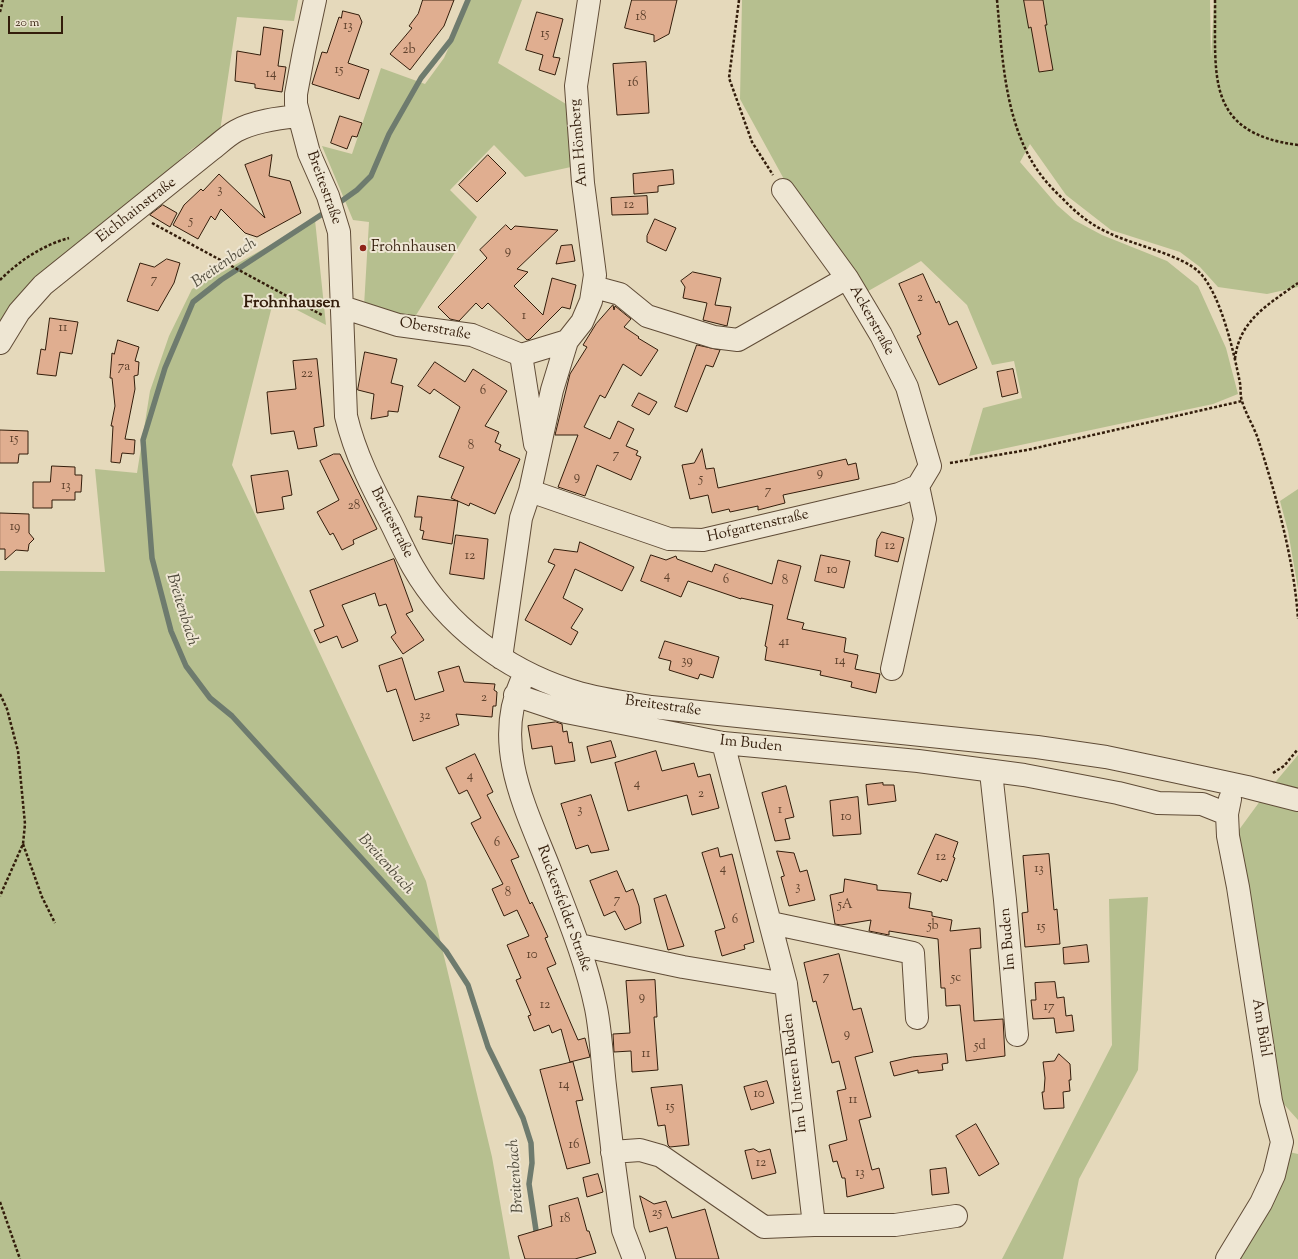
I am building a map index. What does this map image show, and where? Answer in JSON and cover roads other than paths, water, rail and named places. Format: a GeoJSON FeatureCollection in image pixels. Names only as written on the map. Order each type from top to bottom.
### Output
{"type":"FeatureCollection","features":[{"type":"Feature","properties":{"kind":"street","name":"Breitestraße"},"geometry":{"type":"LineString","coordinates":[[315,0],[296,94],[298,116],[309,153],[331,206],[339,232],[346,416],[352,442],[364,470],[413,567],[429,591],[450,617],[476,641],[501,658],[526,672],[570,690],[652,707],[1037,747],[1106,757],[1241,785],[1298,800]]}},
{"type":"Feature","properties":{"kind":"street","name":"Am Hömberg"},"geometry":{"type":"LineString","coordinates":[[567,341],[582,322],[591,301],[595,275],[583,183],[576,86],[589,0]]}},
{"type":"Feature","properties":{"kind":"street","name":"Eichhainstraße"},"geometry":{"type":"LineString","coordinates":[[0,343],[19,312],[43,285],[134,214],[236,131],[273,119],[298,116]]}},
{"type":"Feature","properties":{"kind":"street","name":"Ackerstraße"},"geometry":{"type":"LineString","coordinates":[[783,190],[847,278],[881,335],[906,387],[930,466],[918,486]]}},
{"type":"Feature","properties":{"kind":"street"},"geometry":{"type":"LineString","coordinates":[[594,287],[620,294],[647,316],[714,337],[738,340],[847,278]]}},
{"type":"Feature","properties":{"kind":"street","name":"Oberstraße"},"geometry":{"type":"LineString","coordinates":[[342,312],[398,325],[472,335],[521,355]]}},
{"type":"Feature","properties":{"kind":"street"},"geometry":{"type":"LineString","coordinates":[[537,456],[521,355],[567,341]]}},
{"type":"Feature","properties":{"kind":"street"},"geometry":{"type":"LineString","coordinates":[[501,658],[521,518],[530,491],[552,390],[567,341]]}},
{"type":"Feature","properties":{"kind":"street"},"geometry":{"type":"LineString","coordinates":[[892,669],[925,519],[918,486]]}},
{"type":"Feature","properties":{"kind":"street","name":"Hofgartenstraße"},"geometry":{"type":"LineString","coordinates":[[530,491],[670,539],[703,540],[899,494],[918,486]]}},
{"type":"Feature","properties":{"kind":"street","name":"Ruckersfelder Straße"},"geometry":{"type":"LineString","coordinates":[[526,672],[515,695],[509,743],[512,767],[522,799],[578,945],[596,1009],[612,1152],[628,1255]]}},
{"type":"Feature","properties":{"kind":"street","name":"Im Buden"},"geometry":{"type":"LineString","coordinates":[[515,695],[566,712],[723,743],[918,761],[991,772],[1024,775],[1118,792],[1158,802],[1202,804],[1227,814]]}},
{"type":"Feature","properties":{"kind":"street","name":"Im Unteren Buden"},"geometry":{"type":"LineString","coordinates":[[723,743],[786,984],[814,1225]]}},
{"type":"Feature","properties":{"kind":"street","name":"Im Buden"},"geometry":{"type":"LineString","coordinates":[[991,772],[1005,900],[1017,1035]]}},
{"type":"Feature","properties":{"kind":"street","name":"Am Bühl"},"geometry":{"type":"LineString","coordinates":[[1227,1259],[1261,1203],[1274,1175],[1282,1142],[1271,1101],[1238,887],[1228,836],[1227,814],[1241,785]]}},
{"type":"Feature","properties":{"kind":"street"},"geometry":{"type":"LineString","coordinates":[[771,923],[913,953],[917,1018]]}},
{"type":"Feature","properties":{"kind":"street"},"geometry":{"type":"LineString","coordinates":[[578,945],[683,967],[786,984]]}},
{"type":"Feature","properties":{"kind":"street"},"geometry":{"type":"LineString","coordinates":[[612,1152],[640,1150],[661,1156],[764,1227],[814,1225],[895,1225],[956,1216]]}},
{"type":"Feature","properties":{"kind":"waterway","name":"Breitenbach"},"geometry":{"type":"LineString","coordinates":[[336,205],[357,190],[371,176],[389,134],[421,78],[451,40],[468,0]]}},
{"type":"Feature","properties":{"kind":"waterway","name":"Breitenbach"},"geometry":{"type":"LineString","coordinates":[[327,211],[221,280],[193,302],[165,368],[143,440],[152,558],[171,631],[186,666],[210,698],[232,716],[446,951],[468,985],[488,1047],[523,1118],[531,1143],[532,1163],[529,1184],[537,1237]]}},
{"type":"Feature","properties":{"kind":"place","name":"Frohnhausen"},"geometry":{"type":"Point","coordinates":[363,248]}},
{"type":"Feature","properties":{"kind":"district","name":"Frohnhausen"},"geometry":{"type":"Point","coordinates":[292,304]}}]}
